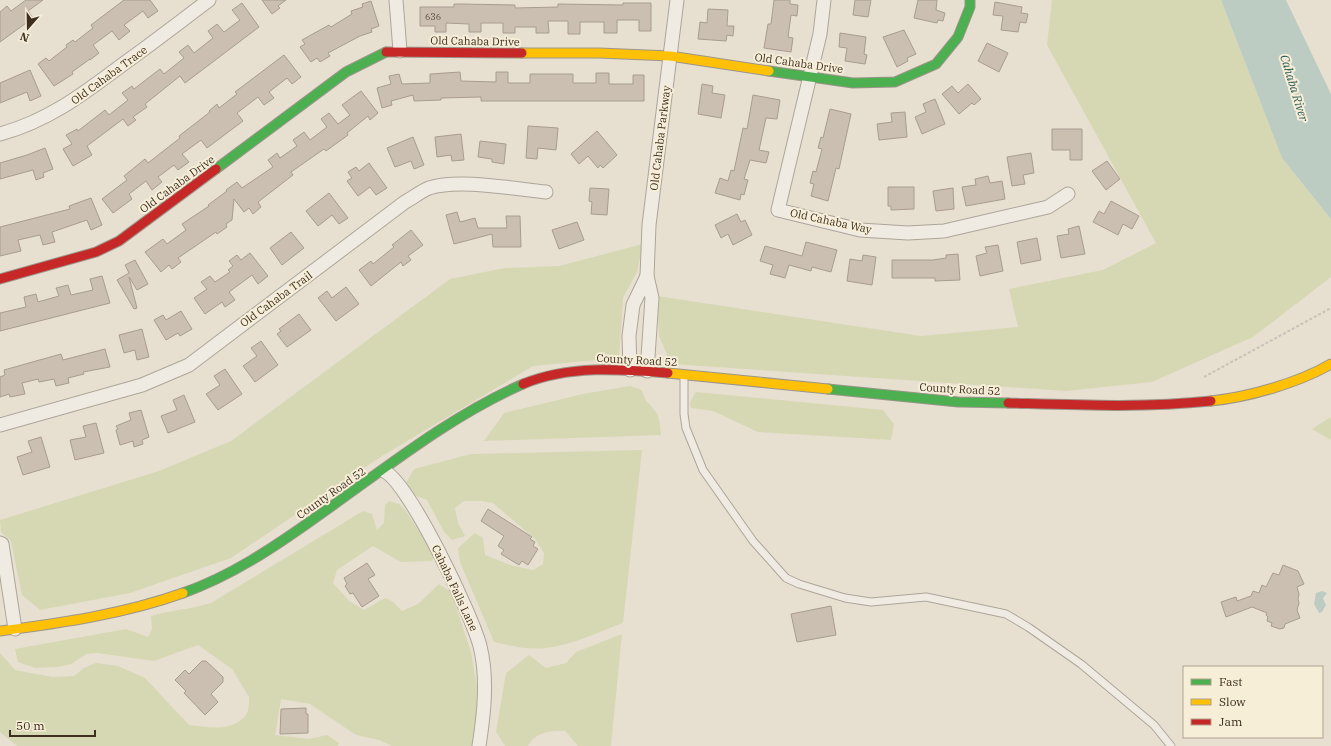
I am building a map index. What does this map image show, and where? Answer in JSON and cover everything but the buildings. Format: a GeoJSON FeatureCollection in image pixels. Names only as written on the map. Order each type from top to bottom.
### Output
{"type":"FeatureCollection","features":[{"type":"Feature","properties":{"kind":"main road","name":"Old Cahaba Drive"},"geometry":{"type":"LineString","coordinates":[[0,279],[96,252],[119,241],[346,72],[387,52],[591,53],[670,56],[853,83],[895,82],[936,64],[958,37],[970,7],[970,0]]}},
{"type":"Feature","properties":{"kind":"main road","name":"County Road 52"},"geometry":{"type":"LineString","coordinates":[[0,631],[68,622],[152,604],[205,585],[256,559],[470,411],[531,381],[580,370],[630,370],[684,374],[918,399],[1112,408],[1166,406],[1234,399],[1312,375],[1331,364]]}},
{"type":"Feature","properties":{"kind":"street","name":"Old Cahaba Trace"},"geometry":{"type":"LineString","coordinates":[[0,134],[41,120],[57,112],[89,91],[209,0]]}},
{"type":"Feature","properties":{"kind":"street"},"geometry":{"type":"LineString","coordinates":[[396,0],[400,51]]}},
{"type":"Feature","properties":{"kind":"street","name":"Old Cahaba Parkway"},"geometry":{"type":"LineString","coordinates":[[647,371],[652,298],[647,276],[649,225],[677,0]]}},
{"type":"Feature","properties":{"kind":"street","name":"Old Cahaba Way"},"geometry":{"type":"LineString","coordinates":[[824,0],[820,34],[778,210],[860,230],[915,232],[944,231],[1048,207],[1068,194]]}},
{"type":"Feature","properties":{"kind":"street","name":"Old Cahaba Trail"},"geometry":{"type":"LineString","coordinates":[[0,424],[142,385],[189,365],[405,202],[430,188],[448,185],[467,185],[546,192]]}},
{"type":"Feature","properties":{"kind":"street","name":"Old Cahaba Parkway"},"geometry":{"type":"LineString","coordinates":[[630,370],[629,336],[633,305],[647,276]]}},
{"type":"Feature","properties":{"kind":"street","name":"Cahaba Falls Lane"},"geometry":{"type":"LineString","coordinates":[[384,471],[390,474],[424,525],[472,622],[480,647],[483,672],[484,703],[479,746]]}},
{"type":"Feature","properties":{"kind":"street"},"geometry":{"type":"LineString","coordinates":[[0,543],[2,544],[16,629]]}},
{"type":"Feature","properties":{"kind":"lane"},"geometry":{"type":"LineString","coordinates":[[684,374],[684,414],[686,428],[703,470],[753,541],[786,578],[824,593],[851,599],[871,602],[926,597],[1006,614],[1028,627],[1081,664],[1149,720],[1171,746]]}},
{"type":"Feature","properties":{"kind":"path"},"geometry":{"type":"LineString","coordinates":[[1204,377],[1331,308]]}},
{"type":"Feature","properties":{"kind":"green space"},"geometry":{"type":"Polygon","coordinates":[[[1052,0],[1221,0],[1282,158],[1331,219],[1331,277],[1253,337],[1152,382],[1066,391],[671,364],[659,336],[657,296],[921,336],[1018,327],[1009,289],[1103,270],[1156,243],[1047,45],[1052,0]]]}},
{"type":"Feature","properties":{"kind":"green space"},"geometry":{"type":"Polygon","coordinates":[[[643,244],[637,272],[623,298],[619,358],[533,366],[382,456],[231,558],[130,593],[40,610],[22,595],[11,541],[1,532],[0,520],[159,471],[231,441],[450,279],[505,268],[559,266],[643,244]]]}},
{"type":"Feature","properties":{"kind":"green space"},"geometry":{"type":"Polygon","coordinates":[[[630,386],[642,390],[646,400],[656,412],[659,420],[661,435],[484,441],[504,413],[583,394],[630,386]]]}},
{"type":"Feature","properties":{"kind":"green space"},"geometry":{"type":"Polygon","coordinates":[[[696,392],[883,410],[894,424],[891,440],[758,432],[713,411],[691,408],[690,402],[696,392]]]}},
{"type":"Feature","properties":{"kind":"green space"},"geometry":{"type":"Polygon","coordinates":[[[1331,417],[1331,440],[1312,429],[1331,417]]]}},
{"type":"Feature","properties":{"kind":"green space"},"geometry":{"type":"Polygon","coordinates":[[[642,450],[623,623],[575,641],[546,648],[527,648],[494,642],[460,562],[458,548],[475,533],[483,538],[485,555],[510,565],[533,570],[543,564],[544,553],[535,539],[493,503],[482,501],[464,501],[455,508],[458,523],[465,536],[452,540],[444,532],[427,500],[411,494],[406,483],[414,469],[471,454],[642,450]]]}},
{"type":"Feature","properties":{"kind":"green space"},"geometry":{"type":"Polygon","coordinates":[[[389,501],[399,504],[405,510],[435,555],[432,561],[401,562],[373,546],[337,570],[333,583],[349,601],[364,610],[385,598],[392,601],[402,611],[418,604],[439,584],[451,592],[471,652],[479,699],[474,746],[392,746],[379,740],[356,735],[310,704],[281,699],[275,735],[309,739],[327,735],[339,743],[338,746],[17,746],[0,732],[0,653],[15,670],[53,677],[74,676],[84,668],[96,663],[118,666],[145,678],[189,725],[221,727],[236,724],[247,713],[249,707],[249,697],[232,669],[198,645],[154,661],[97,653],[86,654],[71,664],[58,667],[35,668],[18,662],[15,649],[126,629],[148,637],[152,629],[151,616],[211,603],[363,511],[372,514],[377,530],[384,523],[385,505],[389,501]]]}},
{"type":"Feature","properties":{"kind":"green space"},"geometry":{"type":"Polygon","coordinates":[[[622,634],[611,746],[578,746],[565,731],[560,731],[539,735],[534,738],[528,746],[505,746],[496,732],[506,673],[529,655],[546,668],[566,663],[576,652],[622,634]]]}},
{"type":"Feature","properties":{"kind":"water","name":"Cahaba River"},"geometry":{"type":"Polygon","coordinates":[[[1221,0],[1286,0],[1331,94],[1331,219],[1282,158],[1221,0]]]}},
{"type":"Feature","properties":{"kind":"water"},"geometry":{"type":"Polygon","coordinates":[[[1322,591],[1327,593],[1323,598],[1326,605],[1322,612],[1319,613],[1314,604],[1316,593],[1322,591]]]}},
{"type":"Feature","properties":{"kind":"traffic: fast"},"geometry":{"type":"LineString","coordinates":[[769,71],[853,83],[895,82],[936,64],[958,37],[970,7],[970,0]]}},
{"type":"Feature","properties":{"kind":"traffic: fast"},"geometry":{"type":"LineString","coordinates":[[216,169],[346,72],[386,52]]}},
{"type":"Feature","properties":{"kind":"traffic: fast"},"geometry":{"type":"LineString","coordinates":[[183,593],[235,570],[299,529],[390,464],[468,412],[523,384]]}},
{"type":"Feature","properties":{"kind":"traffic: fast"},"geometry":{"type":"LineString","coordinates":[[828,389],[958,402],[1008,403]]}},
{"type":"Feature","properties":{"kind":"traffic: slow"},"geometry":{"type":"LineString","coordinates":[[522,53],[599,53],[670,56],[769,71]]}},
{"type":"Feature","properties":{"kind":"traffic: slow"},"geometry":{"type":"LineString","coordinates":[[1211,401],[1257,393],[1289,383],[1331,364]]}},
{"type":"Feature","properties":{"kind":"traffic: slow"},"geometry":{"type":"LineString","coordinates":[[668,373],[828,389]]}},
{"type":"Feature","properties":{"kind":"traffic: slow"},"geometry":{"type":"LineString","coordinates":[[0,631],[93,617],[138,607],[183,593]]}},
{"type":"Feature","properties":{"kind":"traffic: jam"},"geometry":{"type":"LineString","coordinates":[[386,52],[522,53]]}},
{"type":"Feature","properties":{"kind":"traffic: jam"},"geometry":{"type":"LineString","coordinates":[[0,279],[96,252],[119,241],[216,169]]}},
{"type":"Feature","properties":{"kind":"traffic: jam"},"geometry":{"type":"LineString","coordinates":[[523,384],[540,378],[576,371],[632,370],[668,373]]}},
{"type":"Feature","properties":{"kind":"traffic: jam"},"geometry":{"type":"LineString","coordinates":[[1008,403],[1160,405],[1211,401]]}}]}
